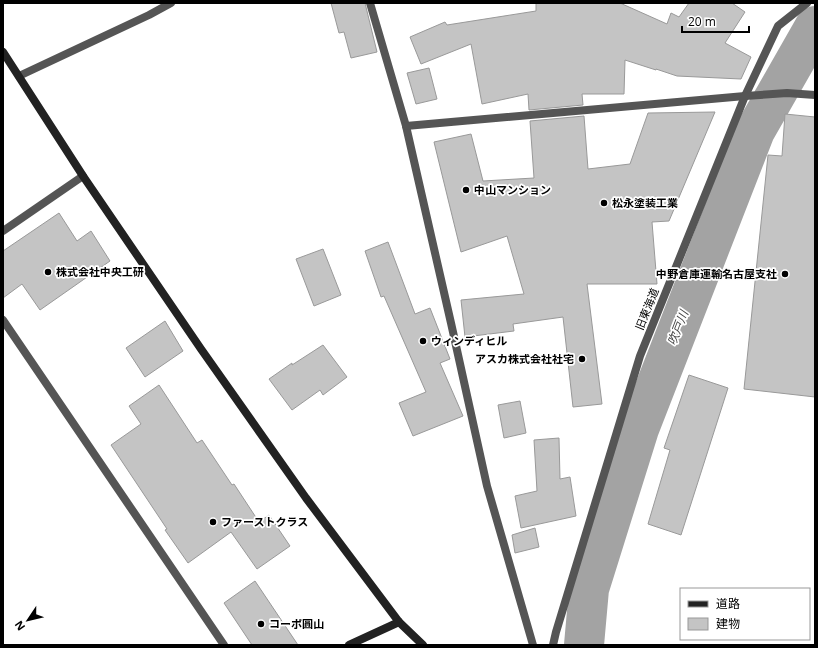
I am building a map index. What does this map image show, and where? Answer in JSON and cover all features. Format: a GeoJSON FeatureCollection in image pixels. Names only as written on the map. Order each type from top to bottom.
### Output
{"type":"FeatureCollection","features":[{"type":"Feature","properties":{"kind":"street"},"geometry":{"type":"LineString","coordinates":[[19,76],[149,15],[171,3]]}},
{"type":"Feature","properties":{"kind":"street"},"geometry":{"type":"LineString","coordinates":[[370,3],[406,126],[487,486],[532,645]]}},
{"type":"Feature","properties":{"kind":"street","name":"旧東海道"},"geometry":{"type":"LineString","coordinates":[[553,645],[640,356],[745,96],[778,26],[807,3]]}},
{"type":"Feature","properties":{"kind":"street"},"geometry":{"type":"LineString","coordinates":[[3,52],[83,176],[201,349],[306,498],[399,622],[423,645]]}},
{"type":"Feature","properties":{"kind":"street"},"geometry":{"type":"LineString","coordinates":[[406,126],[764,94],[786,93],[815,95]]}},
{"type":"Feature","properties":{"kind":"street"},"geometry":{"type":"LineString","coordinates":[[3,231],[83,176]]}},
{"type":"Feature","properties":{"kind":"street"},"geometry":{"type":"LineString","coordinates":[[3,320],[224,645]]}},
{"type":"Feature","properties":{"kind":"street"},"geometry":{"type":"LineString","coordinates":[[349,645],[399,622]]}},
{"type":"Feature","properties":{"kind":"building"},"geometry":{"type":"Polygon","coordinates":[[[331,3],[365,3],[377,52],[351,58],[344,32],[339,33],[331,3]]]}},
{"type":"Feature","properties":{"kind":"building"},"geometry":{"type":"Polygon","coordinates":[[[536,3],[620,3],[667,24],[671,13],[679,17],[689,3],[732,3],[745,12],[725,43],[751,57],[741,79],[677,76],[625,60],[624,94],[582,94],[583,105],[529,110],[528,94],[482,104],[471,44],[421,64],[410,37],[445,22],[447,25],[536,11],[536,3]]]}},
{"type":"Feature","properties":{"kind":"building"},"geometry":{"type":"Polygon","coordinates":[[[429,68],[437,99],[416,104],[407,73],[429,68]]]}},
{"type":"Feature","properties":{"kind":"building"},"geometry":{"type":"Polygon","coordinates":[[[715,112],[669,221],[652,222],[657,284],[587,284],[602,404],[573,407],[563,317],[513,324],[514,331],[465,337],[461,300],[524,294],[507,236],[461,252],[434,142],[471,134],[483,181],[534,178],[530,121],[584,116],[588,169],[630,164],[648,113],[715,112]]]}},
{"type":"Feature","properties":{"kind":"building","name":"中野倉庫運輸名古屋支社"},"geometry":{"type":"Polygon","coordinates":[[[785,114],[815,117],[815,397],[744,389],[768,155],[782,156],[785,114]]]}},
{"type":"Feature","properties":{"kind":"building","name":"株式会社中央工研"},"geometry":{"type":"Polygon","coordinates":[[[59,213],[77,241],[91,231],[110,261],[40,310],[22,284],[3,298],[3,251],[59,213]]]}},
{"type":"Feature","properties":{"kind":"building"},"geometry":{"type":"Polygon","coordinates":[[[388,242],[415,314],[430,308],[450,359],[440,363],[463,416],[413,436],[399,403],[426,392],[384,296],[381,297],[365,251],[388,242]]]}},
{"type":"Feature","properties":{"kind":"building"},"geometry":{"type":"Polygon","coordinates":[[[323,249],[341,295],[314,306],[296,259],[323,249]]]}},
{"type":"Feature","properties":{"kind":"building"},"geometry":{"type":"Polygon","coordinates":[[[165,321],[183,351],[145,377],[126,348],[165,321]]]}},
{"type":"Feature","properties":{"kind":"building"},"geometry":{"type":"Polygon","coordinates":[[[323,345],[347,377],[323,395],[320,390],[292,410],[269,379],[292,363],[292,365],[323,345]]]}},
{"type":"Feature","properties":{"kind":"building"},"geometry":{"type":"Polygon","coordinates":[[[689,375],[728,388],[681,535],[648,524],[670,450],[664,448],[689,375]]]}},
{"type":"Feature","properties":{"kind":"building"},"geometry":{"type":"Polygon","coordinates":[[[159,385],[197,443],[202,440],[259,522],[269,515],[290,546],[257,569],[231,532],[188,563],[165,530],[167,529],[111,445],[141,424],[129,406],[159,385]]]}},
{"type":"Feature","properties":{"kind":"building"},"geometry":{"type":"Polygon","coordinates":[[[520,401],[526,433],[504,438],[498,405],[520,401]]]}},
{"type":"Feature","properties":{"kind":"building"},"geometry":{"type":"Polygon","coordinates":[[[559,438],[560,479],[570,477],[576,516],[521,528],[515,496],[537,491],[534,440],[559,438]]]}},
{"type":"Feature","properties":{"kind":"building"},"geometry":{"type":"Polygon","coordinates":[[[535,528],[539,547],[515,553],[512,535],[535,528]]]}},
{"type":"Feature","properties":{"kind":"building","name":"コーポ圓山"},"geometry":{"type":"Polygon","coordinates":[[[255,581],[298,645],[252,645],[224,603],[255,581]]]}},
{"type":"Feature","properties":{"kind":"waterway","name":"吹戸川"},"geometry":{"type":"LineString","coordinates":[[584,645],[589,589],[639,429],[755,131],[815,26]]}},
{"type":"Feature","properties":{"kind":"place","name":"中山マンション"},"geometry":{"type":"Point","coordinates":[466,190]}},
{"type":"Feature","properties":{"kind":"place","name":"松永塗装工業"},"geometry":{"type":"Point","coordinates":[604,203]}},
{"type":"Feature","properties":{"kind":"place","name":"株式会社中央工研"},"geometry":{"type":"Point","coordinates":[48,272]}},
{"type":"Feature","properties":{"kind":"place","name":"中野倉庫運輸名古屋支社"},"geometry":{"type":"Point","coordinates":[785,274]}},
{"type":"Feature","properties":{"kind":"place","name":"ウィンディヒル"},"geometry":{"type":"Point","coordinates":[423,341]}},
{"type":"Feature","properties":{"kind":"place","name":"アスカ株式会社社宅"},"geometry":{"type":"Point","coordinates":[582,359]}},
{"type":"Feature","properties":{"kind":"place","name":"ファーストクラス"},"geometry":{"type":"Point","coordinates":[213,522]}},
{"type":"Feature","properties":{"kind":"place","name":"コーポ圓山"},"geometry":{"type":"Point","coordinates":[261,624]}}]}
